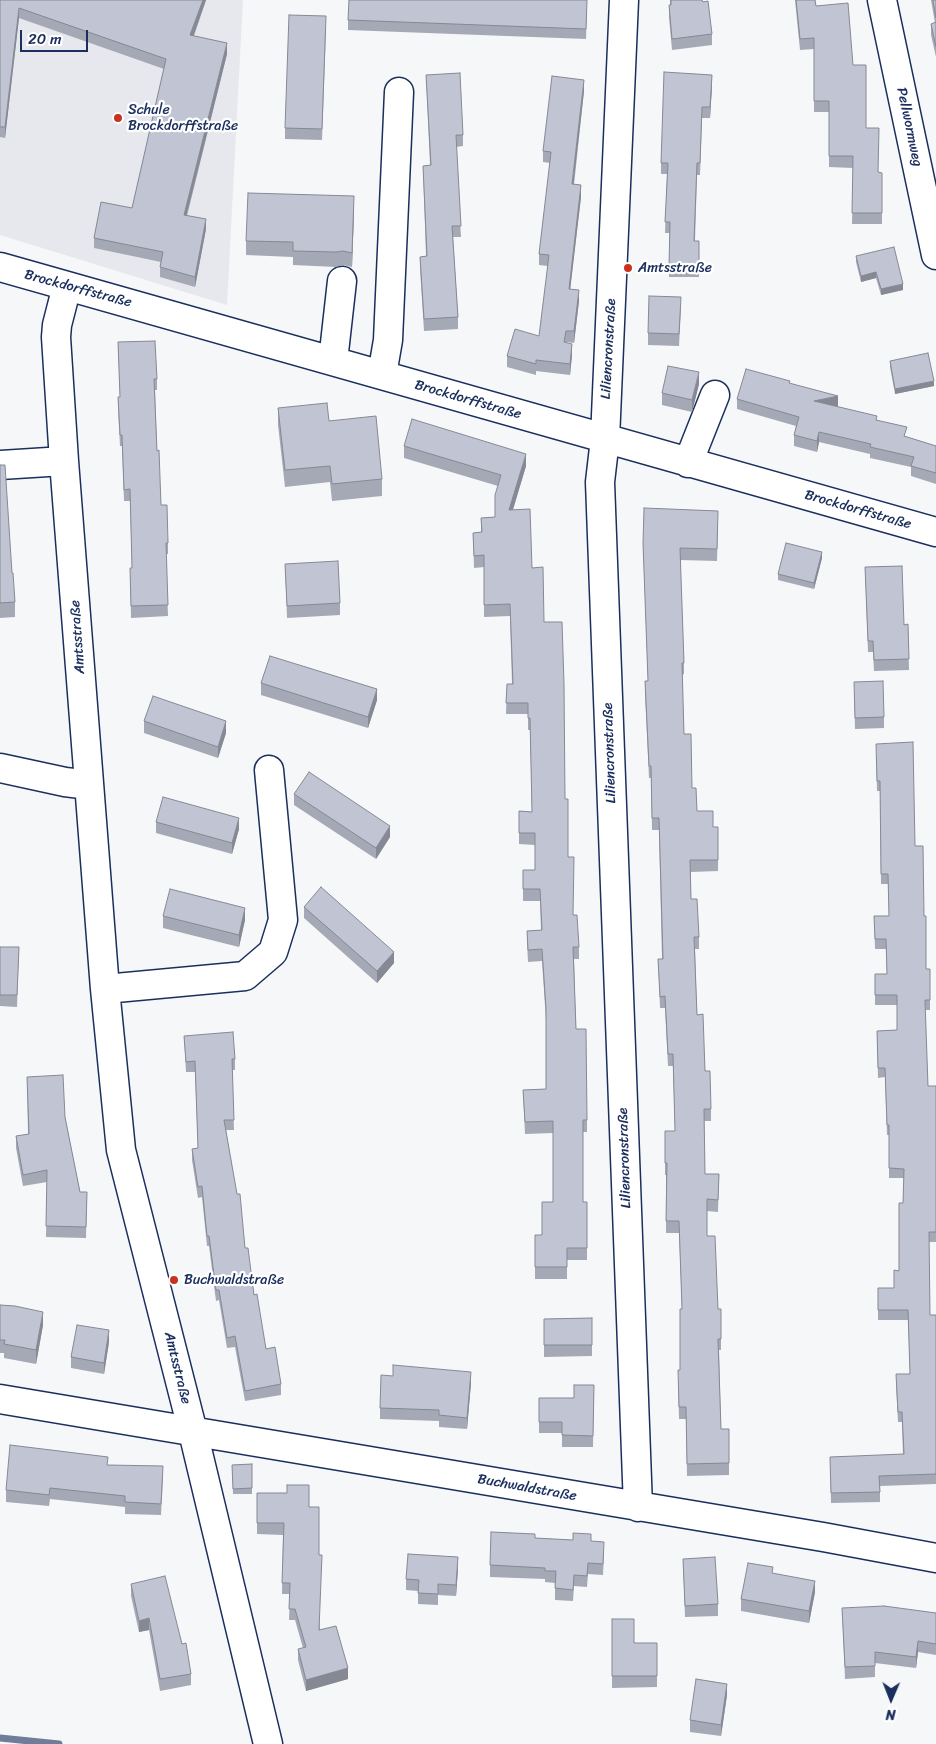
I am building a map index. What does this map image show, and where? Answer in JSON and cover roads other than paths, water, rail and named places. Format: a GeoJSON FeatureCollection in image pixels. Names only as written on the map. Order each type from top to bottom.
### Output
{"type":"FeatureCollection","features":[{"type":"Feature","properties":{"kind":"street","name":"Liliencronstraße"},"geometry":{"type":"LineString","coordinates":[[624,0],[605,439],[600,482],[638,1507]]}},
{"type":"Feature","properties":{"kind":"street","name":"Pellwormweg"},"geometry":{"type":"LineString","coordinates":[[882,0],[936,255]]}},
{"type":"Feature","properties":{"kind":"street"},"geometry":{"type":"LineString","coordinates":[[382,375],[388,340],[399,92]]}},
{"type":"Feature","properties":{"kind":"street","name":"Brockdorffstraße"},"geometry":{"type":"LineString","coordinates":[[0,267],[936,532]]}},
{"type":"Feature","properties":{"kind":"street"},"geometry":{"type":"LineString","coordinates":[[334,361],[342,281]]}},
{"type":"Feature","properties":{"kind":"street","name":"Amtsstraße"},"geometry":{"type":"LineString","coordinates":[[67,286],[57,325],[56,337],[105,989],[121,1150],[193,1432],[267,1740]]}},
{"type":"Feature","properties":{"kind":"street"},"geometry":{"type":"LineString","coordinates":[[688,463],[716,395]]}},
{"type":"Feature","properties":{"kind":"street"},"geometry":{"type":"LineString","coordinates":[[0,465],[64,461]]}},
{"type":"Feature","properties":{"kind":"street"},"geometry":{"type":"LineString","coordinates":[[0,768],[65,782],[89,785]]}},
{"type":"Feature","properties":{"kind":"street"},"geometry":{"type":"LineString","coordinates":[[105,989],[245,976],[273,952],[283,920],[268,770]]}},
{"type":"Feature","properties":{"kind":"street","name":"Buchwaldstraße"},"geometry":{"type":"LineString","coordinates":[[0,1399],[823,1537],[936,1558]]}},
{"type":"Feature","properties":{"kind":"waterway"},"geometry":{"type":"LineString","coordinates":[[0,1738],[59,1744]]}},
{"type":"Feature","properties":{"kind":"place","name":"Schule Brockdorffstraße"},"geometry":{"type":"Point","coordinates":[118,118]}},
{"type":"Feature","properties":{"kind":"place","name":"Amtsstraße"},"geometry":{"type":"Point","coordinates":[628,268]}},
{"type":"Feature","properties":{"kind":"place","name":"Buchwaldstraße"},"geometry":{"type":"Point","coordinates":[174,1280]}}]}
